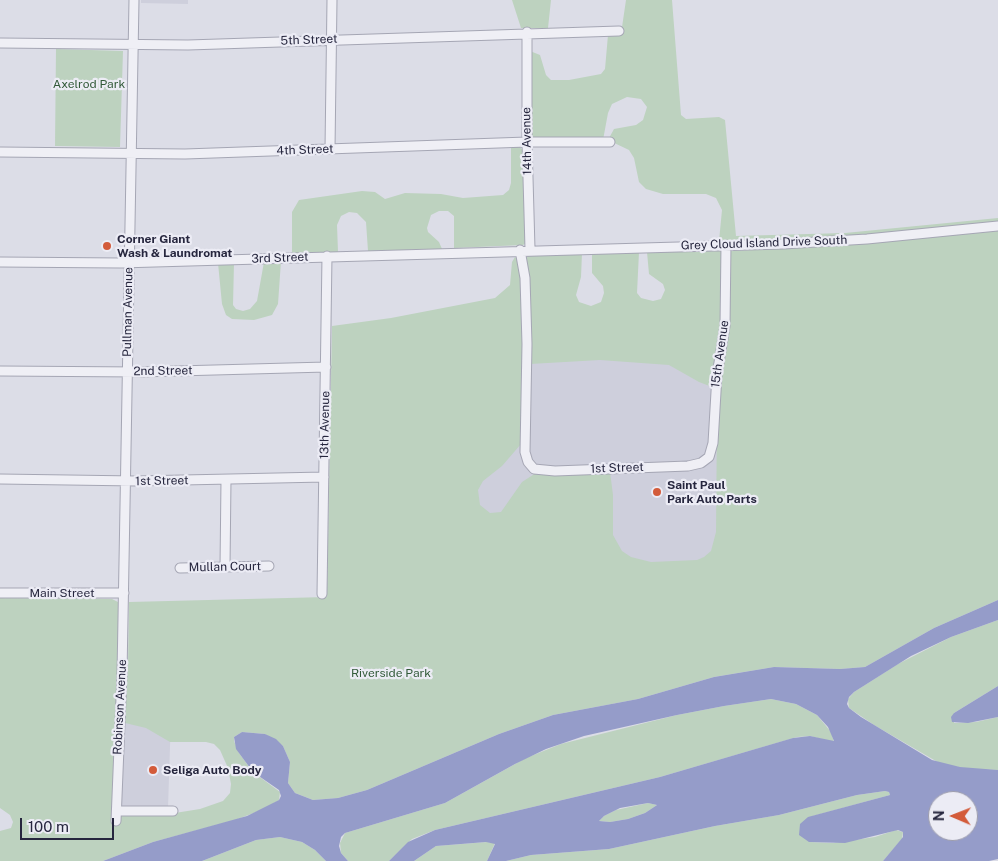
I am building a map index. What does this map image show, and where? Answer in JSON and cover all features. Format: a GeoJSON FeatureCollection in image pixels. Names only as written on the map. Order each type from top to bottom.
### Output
{"type":"FeatureCollection","features":[{"type":"Feature","properties":{"kind":"street","name":"Pullman Avenue"},"geometry":{"type":"LineString","coordinates":[[124,594],[134,0]]}},
{"type":"Feature","properties":{"kind":"street"},"geometry":{"type":"LineString","coordinates":[[330,149],[332,0]]}},
{"type":"Feature","properties":{"kind":"street","name":"5th Street"},"geometry":{"type":"LineString","coordinates":[[0,43],[188,44],[528,32],[619,31]]}},
{"type":"Feature","properties":{"kind":"street","name":"14th Avenue"},"geometry":{"type":"LineString","coordinates":[[528,32],[526,142],[530,249]]}},
{"type":"Feature","properties":{"kind":"street","name":"4th Street"},"geometry":{"type":"LineString","coordinates":[[0,152],[132,154],[526,142],[610,142]]}},
{"type":"Feature","properties":{"kind":"street","name":"Grey Cloud Island Drive South"},"geometry":{"type":"LineString","coordinates":[[530,249],[838,241],[998,226]]}},
{"type":"Feature","properties":{"kind":"street","name":"15th Avenue"},"geometry":{"type":"LineString","coordinates":[[706,461],[713,448],[715,387],[725,326],[726,245]]}},
{"type":"Feature","properties":{"kind":"street","name":"3rd Street"},"geometry":{"type":"LineString","coordinates":[[0,262],[129,262],[530,249]]}},
{"type":"Feature","properties":{"kind":"street","name":"1st Street"},"geometry":{"type":"LineString","coordinates":[[520,250],[525,278],[527,344],[527,417],[524,450],[529,464],[537,470],[556,471],[688,466],[706,461]]}},
{"type":"Feature","properties":{"kind":"street","name":"13th Avenue"},"geometry":{"type":"LineString","coordinates":[[322,594],[327,256]]}},
{"type":"Feature","properties":{"kind":"street","name":"2nd Street"},"geometry":{"type":"LineString","coordinates":[[0,371],[128,372],[326,367]]}},
{"type":"Feature","properties":{"kind":"street","name":"1st Street"},"geometry":{"type":"LineString","coordinates":[[0,479],[126,481],[324,477]]}},
{"type":"Feature","properties":{"kind":"street"},"geometry":{"type":"LineString","coordinates":[[225,567],[226,480]]}},
{"type":"Feature","properties":{"kind":"street","name":"Mullan Court"},"geometry":{"type":"LineString","coordinates":[[180,568],[269,566]]}},
{"type":"Feature","properties":{"kind":"street","name":"Main Street"},"geometry":{"type":"LineString","coordinates":[[0,592],[124,594]]}},
{"type":"Feature","properties":{"kind":"street","name":"Robinson Avenue"},"geometry":{"type":"LineString","coordinates":[[124,594],[117,816],[173,811]]}},
{"type":"Feature","properties":{"kind":"shaded area"},"geometry":{"type":"Polygon","coordinates":[[[141,0],[188,0],[188,4],[141,3],[141,0]]]}},
{"type":"Feature","properties":{"kind":"shaded area"},"geometry":{"type":"Polygon","coordinates":[[[723,356],[715,565],[328,575],[331,367],[723,356]]]}},
{"type":"Feature","properties":{"kind":"shaded area"},"geometry":{"type":"Polygon","coordinates":[[[122,715],[171,716],[168,808],[121,808],[122,715]]]}},
{"type":"Feature","properties":{"kind":"green space"},"geometry":{"type":"Polygon","coordinates":[[[512,0],[551,0],[548,28],[521,28],[512,0]]]}},
{"type":"Feature","properties":{"kind":"green space"},"geometry":{"type":"Polygon","coordinates":[[[626,0],[672,0],[681,115],[686,119],[719,117],[725,120],[736,236],[845,233],[998,218],[998,222],[839,237],[719,241],[722,210],[716,198],[706,194],[663,194],[646,189],[639,182],[634,158],[629,150],[608,140],[614,129],[636,125],[643,120],[647,107],[641,99],[627,97],[612,104],[608,113],[603,140],[531,139],[530,51],[540,55],[546,75],[551,80],[569,80],[601,74],[605,69],[608,35],[621,34],[626,0]]]}},
{"type":"Feature","properties":{"kind":"green space","name":"Axelrod Park"},"geometry":{"type":"Polygon","coordinates":[[[56,49],[123,51],[120,147],[55,146],[56,49]]]}},
{"type":"Feature","properties":{"kind":"green space"},"geometry":{"type":"Polygon","coordinates":[[[511,147],[520,147],[523,151],[526,243],[523,245],[454,248],[454,216],[448,211],[439,211],[431,215],[427,228],[428,232],[439,242],[442,249],[368,251],[366,222],[357,213],[349,212],[341,216],[337,225],[338,252],[292,254],[292,212],[299,200],[362,191],[375,192],[385,199],[405,193],[441,194],[463,198],[503,195],[509,190],[511,183],[511,147]]]}},
{"type":"Feature","properties":{"kind":"green space","name":"Riverside Park"},"geometry":{"type":"Polygon","coordinates":[[[998,231],[998,600],[934,628],[865,667],[840,669],[774,667],[714,677],[638,699],[553,715],[499,734],[367,790],[338,798],[313,800],[295,793],[288,783],[290,762],[283,746],[265,734],[242,732],[234,737],[239,753],[253,772],[280,792],[279,800],[267,808],[235,820],[153,842],[103,861],[0,861],[0,831],[11,828],[13,822],[10,815],[0,808],[0,598],[112,599],[118,602],[118,695],[114,815],[111,820],[112,824],[117,826],[120,824],[120,814],[175,813],[200,809],[223,801],[230,793],[231,784],[228,768],[220,750],[214,744],[206,742],[170,742],[146,728],[121,722],[122,695],[128,666],[129,602],[327,597],[332,326],[391,318],[495,298],[510,285],[512,262],[515,257],[521,264],[524,336],[521,444],[502,466],[483,481],[478,490],[480,505],[490,513],[501,512],[522,482],[536,473],[553,475],[610,472],[613,495],[613,535],[622,551],[631,557],[651,562],[697,560],[711,551],[716,532],[717,415],[730,251],[840,246],[998,231]]]}},
{"type":"Feature","properties":{"kind":"green space"},"geometry":{"type":"Polygon","coordinates":[[[722,251],[723,319],[712,387],[669,365],[600,360],[530,364],[526,260],[528,255],[582,253],[581,277],[576,295],[579,302],[591,306],[601,302],[604,293],[603,286],[592,273],[592,253],[639,252],[637,293],[641,298],[653,301],[661,299],[665,290],[663,284],[649,274],[647,252],[722,251]]]}},
{"type":"Feature","properties":{"kind":"green space"},"geometry":{"type":"Polygon","coordinates":[[[281,261],[278,304],[272,315],[254,320],[232,319],[226,315],[222,304],[218,263],[234,263],[233,305],[236,309],[243,311],[250,309],[257,301],[264,262],[281,261]]]}},
{"type":"Feature","properties":{"kind":"green space"},"geometry":{"type":"Polygon","coordinates":[[[998,620],[998,686],[954,713],[954,723],[976,722],[998,717],[998,770],[970,769],[941,764],[874,725],[849,708],[848,699],[854,692],[898,664],[951,637],[998,620]]]}},
{"type":"Feature","properties":{"kind":"green space"},"geometry":{"type":"Polygon","coordinates":[[[771,699],[796,704],[817,715],[831,732],[834,742],[810,736],[797,737],[660,777],[435,830],[412,839],[389,861],[348,861],[341,853],[340,843],[345,833],[445,803],[526,758],[561,744],[677,715],[771,699]]]}},
{"type":"Feature","properties":{"kind":"green space"},"geometry":{"type":"Polygon","coordinates":[[[889,792],[890,795],[813,816],[809,842],[833,843],[875,837],[896,830],[903,832],[902,839],[883,861],[506,861],[531,855],[609,849],[715,826],[779,815],[857,795],[889,792]]]}},
{"type":"Feature","properties":{"kind":"green space"},"geometry":{"type":"Polygon","coordinates":[[[648,803],[657,805],[645,813],[628,819],[610,822],[599,821],[616,810],[648,803]]]}},
{"type":"Feature","properties":{"kind":"green space"},"geometry":{"type":"Polygon","coordinates":[[[280,837],[302,842],[315,850],[326,861],[202,861],[256,840],[280,837]]]}},
{"type":"Feature","properties":{"kind":"green space"},"geometry":{"type":"Polygon","coordinates":[[[495,843],[487,861],[414,861],[436,846],[495,843]]]}},
{"type":"Feature","properties":{"kind":"water"},"geometry":{"type":"Polygon","coordinates":[[[998,600],[998,620],[951,637],[911,656],[854,692],[849,697],[847,704],[849,708],[861,717],[932,760],[960,767],[998,770],[998,859],[989,861],[883,861],[903,837],[903,832],[898,830],[845,843],[809,842],[799,835],[800,824],[808,817],[890,795],[889,792],[885,791],[857,795],[779,815],[715,826],[609,849],[531,855],[506,861],[487,861],[495,844],[486,842],[436,846],[414,861],[389,861],[408,842],[435,830],[660,777],[793,738],[810,736],[834,741],[828,727],[817,715],[796,704],[771,699],[677,715],[584,736],[546,749],[445,803],[345,833],[341,837],[339,846],[341,853],[348,861],[326,861],[315,850],[302,842],[280,837],[256,840],[202,861],[103,861],[153,842],[247,816],[279,800],[281,796],[279,790],[253,772],[236,749],[234,737],[242,732],[265,734],[276,739],[283,746],[290,762],[288,783],[295,793],[313,800],[338,798],[367,790],[499,734],[553,715],[638,699],[714,677],[774,667],[840,669],[865,667],[934,628],[998,600]],[[648,803],[620,808],[604,816],[599,821],[610,822],[628,819],[645,813],[657,805],[648,803]]]}},
{"type":"Feature","properties":{"kind":"water"},"geometry":{"type":"Polygon","coordinates":[[[998,686],[998,717],[968,723],[952,722],[951,717],[954,713],[998,686]]]}},
{"type":"Feature","properties":{"kind":"place","name":"Corner Giant Wash & Laundromat"},"geometry":{"type":"Point","coordinates":[107,246]}},
{"type":"Feature","properties":{"kind":"place","name":"Saint Paul Park Auto Parts"},"geometry":{"type":"Point","coordinates":[657,492]}},
{"type":"Feature","properties":{"kind":"place","name":"Seliga Auto Body"},"geometry":{"type":"Point","coordinates":[153,770]}}]}
